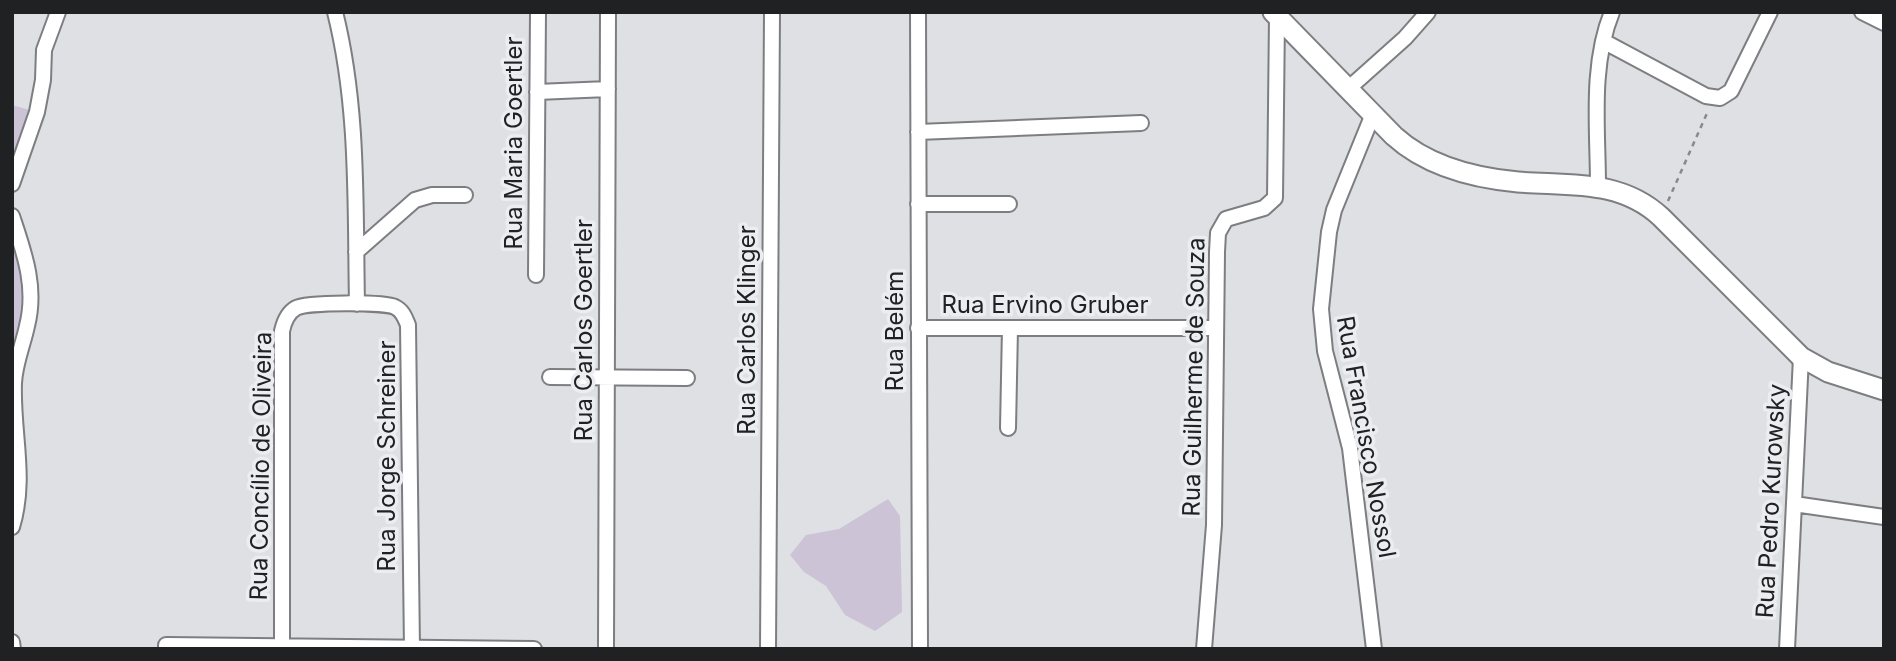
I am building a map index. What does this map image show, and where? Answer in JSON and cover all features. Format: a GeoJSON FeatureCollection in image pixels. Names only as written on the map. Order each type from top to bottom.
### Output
{"type":"FeatureCollection","features":[{"type":"Feature","properties":{"kind":"street"},"geometry":{"type":"LineString","coordinates":[[12,184],[37,112],[43,80],[44,50],[58,12]]}},
{"type":"Feature","properties":{"kind":"street"},"geometry":{"type":"LineString","coordinates":[[335,12],[348,67],[354,125],[357,304]]}},
{"type":"Feature","properties":{"kind":"street","name":"Rua Maria Goertler"},"geometry":{"type":"LineString","coordinates":[[536,275],[538,12]]}},
{"type":"Feature","properties":{"kind":"street","name":"Rua Carlos Goertler"},"geometry":{"type":"LineString","coordinates":[[606,649],[608,12]]}},
{"type":"Feature","properties":{"kind":"street","name":"Rua Carlos Klinger"},"geometry":{"type":"LineString","coordinates":[[768,649],[772,12]]}},
{"type":"Feature","properties":{"kind":"street","name":"Rua Belém"},"geometry":{"type":"LineString","coordinates":[[918,12],[920,649]]}},
{"type":"Feature","properties":{"kind":"street"},"geometry":{"type":"LineString","coordinates":[[1349,88],[1405,38],[1428,12]]}},
{"type":"Feature","properties":{"kind":"street"},"geometry":{"type":"LineString","coordinates":[[1598,186],[1598,91],[1603,41],[1612,12]]}},
{"type":"Feature","properties":{"kind":"street"},"geometry":{"type":"LineString","coordinates":[[1603,41],[1720,99],[1731,91],[1770,12]]}},
{"type":"Feature","properties":{"kind":"street"},"geometry":{"type":"LineString","coordinates":[[1862,12],[1884,23]]}},
{"type":"Feature","properties":{"kind":"street"},"geometry":{"type":"LineString","coordinates":[[1275,14],[1404,145],[1450,168],[1496,179],[1598,186],[1636,198],[1661,218],[1801,356],[1828,372],[1884,390]]}},
{"type":"Feature","properties":{"kind":"street","name":"Rua Guilherme de Souza"},"geometry":{"type":"LineString","coordinates":[[1204,649],[1214,525],[1217,253],[1220,227],[1231,217],[1264,208],[1275,198],[1275,14]]}},
{"type":"Feature","properties":{"kind":"street"},"geometry":{"type":"LineString","coordinates":[[537,92],[608,89]]}},
{"type":"Feature","properties":{"kind":"street","name":"Rua Francisco Nossol"},"geometry":{"type":"LineString","coordinates":[[1373,114],[1334,210],[1321,309],[1325,351],[1350,448],[1374,649]]}},
{"type":"Feature","properties":{"kind":"street"},"geometry":{"type":"LineString","coordinates":[[918,132],[1141,123]]}},
{"type":"Feature","properties":{"kind":"street"},"geometry":{"type":"LineString","coordinates":[[356,252],[415,200],[432,195],[465,195]]}},
{"type":"Feature","properties":{"kind":"street"},"geometry":{"type":"LineString","coordinates":[[918,204],[1009,204]]}},
{"type":"Feature","properties":{"kind":"street"},"geometry":{"type":"LineString","coordinates":[[12,216],[29,269],[31,303],[28,325],[18,354],[14,383],[20,466],[19,503],[12,527]]}},
{"type":"Feature","properties":{"kind":"street","name":"Rua Concílio de Oliveira"},"geometry":{"type":"LineString","coordinates":[[282,647],[284,322],[295,309],[303,306],[357,304]]}},
{"type":"Feature","properties":{"kind":"street","name":"Rua Jorge Schreiner"},"geometry":{"type":"LineString","coordinates":[[357,304],[396,307],[402,312],[408,325],[412,648]]}},
{"type":"Feature","properties":{"kind":"street","name":"Rua Ervino Gruber"},"geometry":{"type":"LineString","coordinates":[[918,328],[1215,328]]}},
{"type":"Feature","properties":{"kind":"street"},"geometry":{"type":"LineString","coordinates":[[1009,428],[1010,328]]}},
{"type":"Feature","properties":{"kind":"street","name":"Rua Pedro Kurowsky"},"geometry":{"type":"LineString","coordinates":[[1787,649],[1801,356]]}},
{"type":"Feature","properties":{"kind":"street"},"geometry":{"type":"LineString","coordinates":[[550,377],[687,378]]}},
{"type":"Feature","properties":{"kind":"street"},"geometry":{"type":"LineString","coordinates":[[1794,505],[1884,517]]}},
{"type":"Feature","properties":{"kind":"street"},"geometry":{"type":"LineString","coordinates":[[12,642],[13,649]]}},
{"type":"Feature","properties":{"kind":"street"},"geometry":{"type":"LineString","coordinates":[[166,649],[166,645],[534,649]]}},
{"type":"Feature","properties":{"kind":"path"},"geometry":{"type":"LineString","coordinates":[[1661,218],[1714,98]]}},
{"type":"Feature","properties":{"kind":"shaded area"},"geometry":{"type":"Polygon","coordinates":[[[12,105],[37,112],[12,184],[12,105]]]}},
{"type":"Feature","properties":{"kind":"shaded area"},"geometry":{"type":"Polygon","coordinates":[[[12,216],[29,269],[18,353],[12,527],[12,216]]]}},
{"type":"Feature","properties":{"kind":"shaded area"},"geometry":{"type":"Polygon","coordinates":[[[888,499],[900,516],[902,612],[875,631],[845,615],[826,586],[804,572],[790,555],[806,535],[839,529],[888,499]]]}}]}
